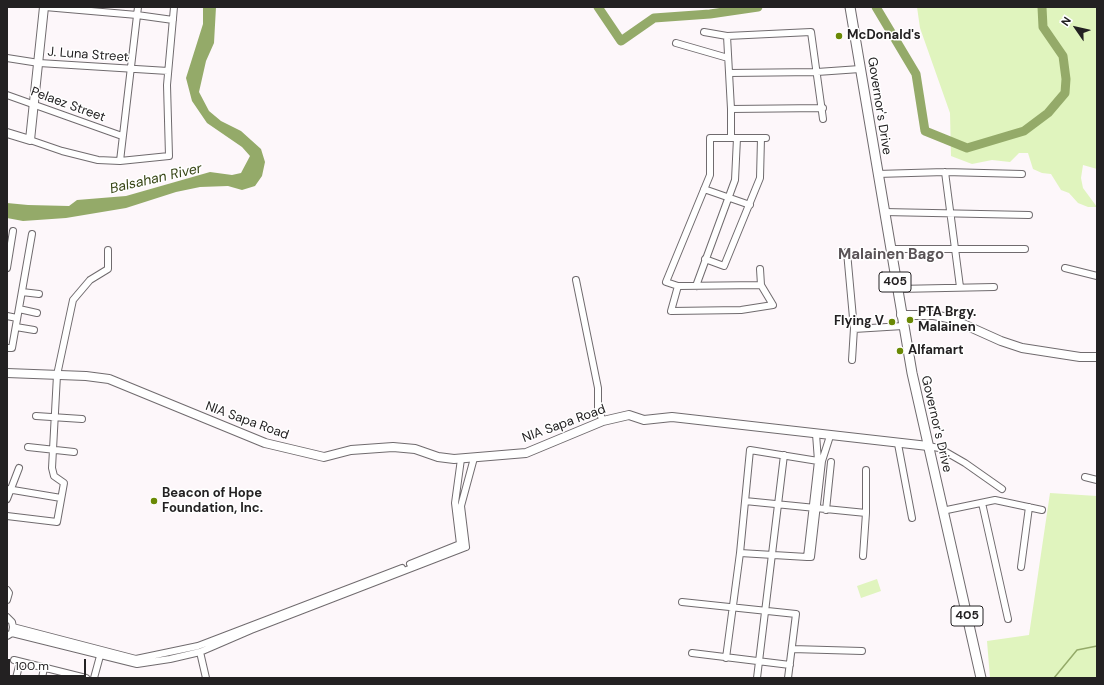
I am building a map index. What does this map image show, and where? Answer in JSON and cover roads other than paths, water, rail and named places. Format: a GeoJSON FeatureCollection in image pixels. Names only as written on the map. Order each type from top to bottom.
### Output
{"type":"FeatureCollection","features":[{"type":"Feature","properties":{"kind":"main road","name":"Governor's Drive"},"geometry":{"type":"LineString","coordinates":[[850,7],[857,67],[884,212],[903,326],[942,511],[981,678]]}},
{"type":"Feature","properties":{"kind":"street"},"geometry":{"type":"LineString","coordinates":[[30,140],[44,7],[137,15],[173,20]]}},
{"type":"Feature","properties":{"kind":"street"},"geometry":{"type":"LineString","coordinates":[[120,161],[138,7]]}},
{"type":"Feature","properties":{"kind":"street"},"geometry":{"type":"LineString","coordinates":[[7,133],[62,151],[98,160],[120,161],[169,156],[167,85],[174,7]]}},
{"type":"Feature","properties":{"kind":"street"},"geometry":{"type":"LineString","coordinates":[[704,32],[727,36],[812,32],[823,108],[823,119]]}},
{"type":"Feature","properties":{"kind":"street"},"geometry":{"type":"LineString","coordinates":[[696,286],[735,180],[734,138],[727,36]]}},
{"type":"Feature","properties":{"kind":"street"},"geometry":{"type":"LineString","coordinates":[[676,43],[728,58]]}},
{"type":"Feature","properties":{"kind":"street","name":"J. Luna Street"},"geometry":{"type":"LineString","coordinates":[[7,58],[39,63],[168,71]]}},
{"type":"Feature","properties":{"kind":"street"},"geometry":{"type":"LineString","coordinates":[[729,73],[817,72],[857,67]]}},
{"type":"Feature","properties":{"kind":"street","name":"Pelaez Street"},"geometry":{"type":"LineString","coordinates":[[7,95],[122,136]]}},
{"type":"Feature","properties":{"kind":"street"},"geometry":{"type":"LineString","coordinates":[[731,109],[823,108]]}},
{"type":"Feature","properties":{"kind":"street"},"geometry":{"type":"LineString","coordinates":[[705,259],[724,266],[760,178],[763,138],[710,138],[710,175],[666,282],[678,286],[761,285]]}},
{"type":"Feature","properties":{"kind":"street"},"geometry":{"type":"LineString","coordinates":[[945,172],[960,287]]}},
{"type":"Feature","properties":{"kind":"street"},"geometry":{"type":"LineString","coordinates":[[877,174],[945,172],[1022,174]]}},
{"type":"Feature","properties":{"kind":"street"},"geometry":{"type":"LineString","coordinates":[[704,189],[750,205]]}},
{"type":"Feature","properties":{"kind":"street"},"geometry":{"type":"LineString","coordinates":[[884,212],[950,212],[1029,215]]}},
{"type":"Feature","properties":{"kind":"street"},"geometry":{"type":"LineString","coordinates":[[7,264],[14,230]]}},
{"type":"Feature","properties":{"kind":"street"},"geometry":{"type":"LineString","coordinates":[[7,348],[12,348],[32,234]]}},
{"type":"Feature","properties":{"kind":"street"},"geometry":{"type":"LineString","coordinates":[[890,249],[1025,249]]}},
{"type":"Feature","properties":{"kind":"street"},"geometry":{"type":"LineString","coordinates":[[7,516],[57,522],[64,483],[54,476],[52,468],[57,375],[73,300],[90,280],[108,268],[108,250]]}},
{"type":"Feature","properties":{"kind":"street"},"geometry":{"type":"LineString","coordinates":[[847,252],[854,328],[852,360]]}},
{"type":"Feature","properties":{"kind":"street"},"geometry":{"type":"LineString","coordinates":[[1065,268],[1097,276]]}},
{"type":"Feature","properties":{"kind":"street"},"geometry":{"type":"LineString","coordinates":[[678,286],[671,311],[741,310],[773,305],[761,285],[760,269]]}},
{"type":"Feature","properties":{"kind":"street"},"geometry":{"type":"LineString","coordinates":[[576,280],[598,388],[598,409],[603,421]]}},
{"type":"Feature","properties":{"kind":"street"},"geometry":{"type":"LineString","coordinates":[[896,289],[994,287]]}},
{"type":"Feature","properties":{"kind":"street"},"geometry":{"type":"LineString","coordinates":[[22,292],[39,294]]}},
{"type":"Feature","properties":{"kind":"street"},"geometry":{"type":"LineString","coordinates":[[19,309],[37,312]]}},
{"type":"Feature","properties":{"kind":"street"},"geometry":{"type":"LineString","coordinates":[[901,315],[940,316],[952,319],[1001,341],[1022,348],[1080,357],[1097,357]]}},
{"type":"Feature","properties":{"kind":"street"},"geometry":{"type":"LineString","coordinates":[[7,316],[17,318]]}},
{"type":"Feature","properties":{"kind":"street"},"geometry":{"type":"LineString","coordinates":[[16,326],[34,330]]}},
{"type":"Feature","properties":{"kind":"street"},"geometry":{"type":"LineString","coordinates":[[854,328],[903,326]]}},
{"type":"Feature","properties":{"kind":"street","name":"NIA Sapa Road"},"geometry":{"type":"LineString","coordinates":[[7,373],[109,379],[265,443],[324,457],[351,450],[393,447],[415,449],[438,457],[461,459],[526,453],[603,421],[629,415],[644,420],[672,417],[898,444],[928,446]]}},
{"type":"Feature","properties":{"kind":"street"},"geometry":{"type":"LineString","coordinates":[[36,416],[82,419]]}},
{"type":"Feature","properties":{"kind":"street"},"geometry":{"type":"LineString","coordinates":[[816,434],[820,461]]}},
{"type":"Feature","properties":{"kind":"street"},"geometry":{"type":"LineString","coordinates":[[740,553],[811,557],[814,509],[820,461],[830,436]]}},
{"type":"Feature","properties":{"kind":"street"},"geometry":{"type":"LineString","coordinates":[[898,444],[912,518]]}},
{"type":"Feature","properties":{"kind":"street"},"geometry":{"type":"LineString","coordinates":[[928,446],[938,448],[965,463],[1002,489]]}},
{"type":"Feature","properties":{"kind":"street"},"geometry":{"type":"LineString","coordinates":[[28,448],[74,452]]}},
{"type":"Feature","properties":{"kind":"street"},"geometry":{"type":"LineString","coordinates":[[726,658],[734,606],[750,450],[820,461]]}},
{"type":"Feature","properties":{"kind":"street"},"geometry":{"type":"LineString","coordinates":[[757,678],[784,455]]}},
{"type":"Feature","properties":{"kind":"street"},"geometry":{"type":"LineString","coordinates":[[463,545],[461,506],[474,458]]}},
{"type":"Feature","properties":{"kind":"street"},"geometry":{"type":"LineString","coordinates":[[461,459],[456,498],[463,545]]}},
{"type":"Feature","properties":{"kind":"street"},"geometry":{"type":"LineString","coordinates":[[826,510],[831,462]]}},
{"type":"Feature","properties":{"kind":"street"},"geometry":{"type":"LineString","coordinates":[[7,499],[9,489],[19,468]]}},
{"type":"Feature","properties":{"kind":"street"},"geometry":{"type":"LineString","coordinates":[[863,556],[866,513],[866,470]]}},
{"type":"Feature","properties":{"kind":"street"},"geometry":{"type":"LineString","coordinates":[[1085,477],[1097,480]]}},
{"type":"Feature","properties":{"kind":"street"},"geometry":{"type":"LineString","coordinates":[[9,489],[61,498]]}},
{"type":"Feature","properties":{"kind":"street"},"geometry":{"type":"LineString","coordinates":[[456,498],[463,498]]}},
{"type":"Feature","properties":{"kind":"street"},"geometry":{"type":"LineString","coordinates":[[745,500],[814,509],[866,513]]}},
{"type":"Feature","properties":{"kind":"street"},"geometry":{"type":"LineString","coordinates":[[942,511],[995,500],[1042,510]]}},
{"type":"Feature","properties":{"kind":"street"},"geometry":{"type":"LineString","coordinates":[[982,503],[1008,619]]}},
{"type":"Feature","properties":{"kind":"street"},"geometry":{"type":"LineString","coordinates":[[1021,567],[1029,507]]}},
{"type":"Feature","properties":{"kind":"street"},"geometry":{"type":"LineString","coordinates":[[11,632],[136,659],[168,654],[198,646],[463,545]]}},
{"type":"Feature","properties":{"kind":"street"},"geometry":{"type":"LineString","coordinates":[[11,632],[100,656],[137,664],[200,652],[463,545]]}},
{"type":"Feature","properties":{"kind":"street"},"geometry":{"type":"LineString","coordinates":[[7,590],[9,594],[7,600]]}},
{"type":"Feature","properties":{"kind":"street"},"geometry":{"type":"LineString","coordinates":[[682,602],[734,606],[796,614],[788,678]]}},
{"type":"Feature","properties":{"kind":"street"},"geometry":{"type":"LineString","coordinates":[[7,617],[12,622],[11,632]]}},
{"type":"Feature","properties":{"kind":"street"},"geometry":{"type":"LineString","coordinates":[[792,649],[862,651]]}},
{"type":"Feature","properties":{"kind":"street"},"geometry":{"type":"LineString","coordinates":[[200,652],[204,678]]}},
{"type":"Feature","properties":{"kind":"street"},"geometry":{"type":"LineString","coordinates":[[692,653],[790,665]]}},
{"type":"Feature","properties":{"kind":"street"},"geometry":{"type":"LineString","coordinates":[[94,678],[100,656]]}},
{"type":"Feature","properties":{"kind":"street"},"geometry":{"type":"LineString","coordinates":[[16,678],[17,661],[67,676],[86,678]]}},
{"type":"Feature","properties":{"kind":"street"},"geometry":{"type":"LineString","coordinates":[[42,678],[44,668]]}},
{"type":"Feature","properties":{"kind":"waterway","name":"Balsahan River"},"geometry":{"type":"LineString","coordinates":[[598,7],[621,41],[654,18],[710,14],[758,7]]}},
{"type":"Feature","properties":{"kind":"waterway","name":"Balsahan River"},"geometry":{"type":"LineString","coordinates":[[876,7],[916,74],[925,131],[967,148],[1024,131],[1048,113],[1065,93],[1066,79],[1063,56],[1043,27],[1042,7]]}},
{"type":"Feature","properties":{"kind":"waterway"},"geometry":{"type":"LineString","coordinates":[[1054,678],[1077,650],[1097,646]]}},
{"type":"Feature","properties":{"kind":"place","name":"McDonald's"},"geometry":{"type":"Point","coordinates":[839,36]}},
{"type":"Feature","properties":{"kind":"place","name":"PTA Brgy. Malainen"},"geometry":{"type":"Point","coordinates":[910,320]}},
{"type":"Feature","properties":{"kind":"place","name":"Flying V"},"geometry":{"type":"Point","coordinates":[892,322]}},
{"type":"Feature","properties":{"kind":"place","name":"Alfamart"},"geometry":{"type":"Point","coordinates":[900,351]}},
{"type":"Feature","properties":{"kind":"place","name":"Beacon of Hope Foundation, Inc."},"geometry":{"type":"Point","coordinates":[154,501]}},
{"type":"Feature","properties":{"kind":"district","name":"Malainen Bago"},"geometry":{"type":"Point","coordinates":[891,255]}}]}
